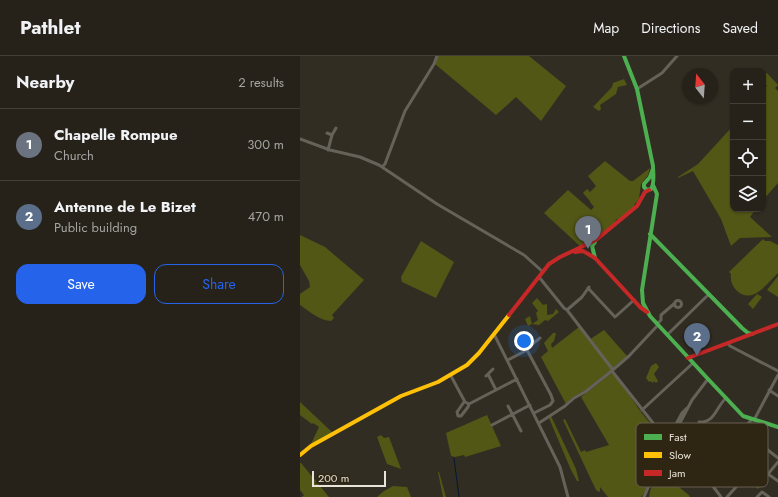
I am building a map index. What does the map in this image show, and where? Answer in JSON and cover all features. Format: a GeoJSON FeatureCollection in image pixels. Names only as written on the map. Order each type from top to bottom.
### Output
{"type":"FeatureCollection","features":[{"type":"Feature","properties":{"kind":"street"},"geometry":{"type":"LineString","coordinates":[[382,168],[385,164],[405,111],[434,64],[437,56]]}},
{"type":"Feature","properties":{"kind":"street"},"geometry":{"type":"LineString","coordinates":[[591,249],[596,240],[637,206],[642,197],[653,184],[653,169],[637,89],[624,56]]}},
{"type":"Feature","properties":{"kind":"street"},"geometry":{"type":"LineString","coordinates":[[637,89],[662,73],[677,56]]}},
{"type":"Feature","properties":{"kind":"street"},"geometry":{"type":"LineString","coordinates":[[328,150],[332,135],[336,128]]}},
{"type":"Feature","properties":{"kind":"street"},"geometry":{"type":"LineString","coordinates":[[327,133],[332,135]]}},
{"type":"Feature","properties":{"kind":"street"},"geometry":{"type":"LineString","coordinates":[[300,139],[328,150],[368,160],[437,204],[524,255],[543,272]]}},
{"type":"Feature","properties":{"kind":"street"},"geometry":{"type":"LineString","coordinates":[[642,197],[644,186],[653,169]]}},
{"type":"Feature","properties":{"kind":"street"},"geometry":{"type":"LineString","coordinates":[[646,181],[650,180],[657,193],[655,197],[642,290],[642,301],[647,312]]}},
{"type":"Feature","properties":{"kind":"street"},"geometry":{"type":"LineString","coordinates":[[644,186],[646,189],[654,192],[655,197]]}},
{"type":"Feature","properties":{"kind":"street"},"geometry":{"type":"LineString","coordinates":[[650,234],[658,244],[742,328],[752,334]]}},
{"type":"Feature","properties":{"kind":"street"},"geometry":{"type":"LineString","coordinates":[[648,245],[658,244]]}},
{"type":"Feature","properties":{"kind":"street"},"geometry":{"type":"LineString","coordinates":[[583,249],[591,249]]}},
{"type":"Feature","properties":{"kind":"street"},"geometry":{"type":"LineString","coordinates":[[300,455],[311,446],[401,396],[451,376],[467,365],[555,259],[572,252],[583,249],[591,249]]}},
{"type":"Feature","properties":{"kind":"street"},"geometry":{"type":"LineString","coordinates":[[591,249],[595,258],[742,415],[766,423]]}},
{"type":"Feature","properties":{"kind":"street"},"geometry":{"type":"LineString","coordinates":[[539,277],[599,351],[653,423]]}},
{"type":"Feature","properties":{"kind":"street"},"geometry":{"type":"LineString","coordinates":[[567,310],[582,297],[589,287],[615,317],[635,301],[642,301]]}},
{"type":"Feature","properties":{"kind":"street"},"geometry":{"type":"LineString","coordinates":[[667,335],[708,294]]}},
{"type":"Feature","properties":{"kind":"street"},"geometry":{"type":"LineString","coordinates":[[539,423],[584,392],[629,356],[658,324],[661,320],[661,315],[675,302]]}},
{"type":"Feature","properties":{"kind":"street"},"geometry":{"type":"LineString","coordinates":[[688,358],[778,324]]}},
{"type":"Feature","properties":{"kind":"street"},"geometry":{"type":"LineString","coordinates":[[739,339],[742,334],[742,328]]}},
{"type":"Feature","properties":{"kind":"street"},"geometry":{"type":"LineString","coordinates":[[494,334],[560,467],[568,497]]}},
{"type":"Feature","properties":{"kind":"street"},"geometry":{"type":"LineString","coordinates":[[508,360],[527,350],[540,338]]}},
{"type":"Feature","properties":{"kind":"street"},"geometry":{"type":"LineString","coordinates":[[727,343],[778,371]]}},
{"type":"Feature","properties":{"kind":"street"},"geometry":{"type":"LineString","coordinates":[[527,350],[553,399],[552,403],[534,413]]}},
{"type":"Feature","properties":{"kind":"street"},"geometry":{"type":"LineString","coordinates":[[642,410],[693,363]]}},
{"type":"Feature","properties":{"kind":"street"},"geometry":{"type":"LineString","coordinates":[[493,369],[487,375],[496,390]]}},
{"type":"Feature","properties":{"kind":"street"},"geometry":{"type":"LineString","coordinates":[[749,423],[778,375]]}},
{"type":"Feature","properties":{"kind":"street"},"geometry":{"type":"LineString","coordinates":[[451,376],[464,402],[469,404]]}},
{"type":"Feature","properties":{"kind":"street"},"geometry":{"type":"LineString","coordinates":[[464,402],[457,412],[458,416],[461,416],[468,408],[469,404],[517,379]]}},
{"type":"Feature","properties":{"kind":"street"},"geometry":{"type":"LineString","coordinates":[[680,423],[688,408],[708,379]]}},
{"type":"Feature","properties":{"kind":"street"},"geometry":{"type":"LineString","coordinates":[[769,390],[778,396]]}},
{"type":"Feature","properties":{"kind":"street"},"geometry":{"type":"LineString","coordinates":[[699,422],[704,422],[711,419],[726,398]]}},
{"type":"Feature","properties":{"kind":"street"},"geometry":{"type":"LineString","coordinates":[[492,424],[530,405]]}},
{"type":"Feature","properties":{"kind":"street"},"geometry":{"type":"LineString","coordinates":[[508,406],[521,431]]}},
{"type":"Feature","properties":{"kind":"street"},"geometry":{"type":"LineString","coordinates":[[677,423],[682,412],[688,408]]}},
{"type":"Feature","properties":{"kind":"street"},"geometry":{"type":"LineString","coordinates":[[745,423],[747,416]]}},
{"type":"Feature","properties":{"kind":"street"},"geometry":{"type":"LineString","coordinates":[[768,449],[778,458]]}},
{"type":"Feature","properties":{"kind":"street"},"geometry":{"type":"LineString","coordinates":[[778,462],[768,474],[778,481]]}},
{"type":"Feature","properties":{"kind":"street"},"geometry":{"type":"LineString","coordinates":[[644,497],[648,487]]}},
{"type":"Feature","properties":{"kind":"street"},"geometry":{"type":"LineString","coordinates":[[713,487],[721,497]]}},
{"type":"Feature","properties":{"kind":"street"},"geometry":{"type":"LineString","coordinates":[[727,497],[737,487]]}},
{"type":"Feature","properties":{"kind":"street"},"geometry":{"type":"LineString","coordinates":[[756,497],[761,492],[769,497]]}},
{"type":"Feature","properties":{"kind":"green space"},"geometry":{"type":"Polygon","coordinates":[[[438,56],[529,56],[566,86],[541,121],[516,97],[496,115],[435,64],[438,56]]]}},
{"type":"Feature","properties":{"kind":"green space"},"geometry":{"type":"Polygon","coordinates":[[[767,73],[778,85],[775,88],[778,91],[778,183],[766,197],[767,86],[767,73]]]}},
{"type":"Feature","properties":{"kind":"green space"},"geometry":{"type":"Polygon","coordinates":[[[624,79],[627,85],[618,87],[616,94],[600,105],[601,109],[599,111],[593,107],[612,87],[613,83],[624,79]]]}},
{"type":"Feature","properties":{"kind":"green space"},"geometry":{"type":"Polygon","coordinates":[[[730,129],[730,212],[754,212],[750,217],[772,237],[740,238],[731,246],[721,219],[693,171],[678,178],[698,164],[730,129]]]}},
{"type":"Feature","properties":{"kind":"green space"},"geometry":{"type":"Polygon","coordinates":[[[605,161],[630,181],[633,181],[650,168],[648,175],[641,184],[639,199],[634,205],[635,207],[618,220],[616,219],[615,223],[581,247],[544,213],[568,190],[591,210],[594,207],[583,193],[587,189],[590,192],[596,186],[588,176],[605,161]]]}},
{"type":"Feature","properties":{"kind":"green space"},"geometry":{"type":"Polygon","coordinates":[[[300,235],[325,247],[364,280],[332,315],[334,318],[331,321],[319,318],[300,305],[300,294],[310,287],[309,281],[300,265],[300,235]]]}},
{"type":"Feature","properties":{"kind":"green space"},"geometry":{"type":"Polygon","coordinates":[[[763,239],[778,245],[778,273],[759,291],[749,296],[743,295],[734,287],[731,281],[731,274],[729,272],[763,239]]]}},
{"type":"Feature","properties":{"kind":"green space"},"geometry":{"type":"Polygon","coordinates":[[[421,241],[454,262],[436,298],[402,282],[401,277],[421,241]]]}},
{"type":"Feature","properties":{"kind":"green space"},"geometry":{"type":"Polygon","coordinates":[[[778,276],[778,297],[767,290],[778,276]]]}},
{"type":"Feature","properties":{"kind":"green space"},"geometry":{"type":"Polygon","coordinates":[[[757,294],[762,297],[753,309],[748,304],[757,294]]]}},
{"type":"Feature","properties":{"kind":"green space"},"geometry":{"type":"Polygon","coordinates":[[[537,298],[543,305],[547,304],[548,315],[553,314],[556,309],[559,312],[548,321],[545,320],[539,325],[532,324],[538,320],[536,313],[538,311],[532,303],[537,298]]]}},
{"type":"Feature","properties":{"kind":"green space"},"geometry":{"type":"Polygon","coordinates":[[[530,316],[532,324],[528,326],[525,319],[530,316]]]}},
{"type":"Feature","properties":{"kind":"green space"},"geometry":{"type":"Polygon","coordinates":[[[579,327],[589,340],[604,330],[627,356],[610,371],[584,391],[573,397],[566,404],[541,357],[548,351],[544,343],[553,333],[556,333],[554,341],[551,344],[552,348],[579,327]]]}},
{"type":"Feature","properties":{"kind":"green space"},"geometry":{"type":"Polygon","coordinates":[[[656,363],[659,367],[654,374],[658,381],[656,383],[654,381],[653,383],[650,381],[649,382],[646,378],[651,366],[656,363]]]}},
{"type":"Feature","properties":{"kind":"green space"},"geometry":{"type":"Polygon","coordinates":[[[613,372],[650,423],[636,423],[636,487],[647,487],[641,497],[608,497],[600,487],[599,492],[596,490],[563,420],[565,419],[581,452],[585,450],[586,452],[609,445],[581,397],[613,372]]]}},
{"type":"Feature","properties":{"kind":"green space"},"geometry":{"type":"Polygon","coordinates":[[[300,402],[333,433],[310,446],[319,427],[313,423],[312,424],[300,415],[300,402]]]}},
{"type":"Feature","properties":{"kind":"green space"},"geometry":{"type":"Polygon","coordinates":[[[487,415],[501,446],[465,457],[464,455],[455,457],[451,456],[446,433],[487,415]]]}},
{"type":"Feature","properties":{"kind":"green space"},"geometry":{"type":"Polygon","coordinates":[[[551,416],[576,469],[579,481],[577,481],[571,470],[549,418],[551,416]]]}},
{"type":"Feature","properties":{"kind":"green space"},"geometry":{"type":"Polygon","coordinates":[[[381,435],[384,438],[389,437],[401,469],[387,464],[377,437],[381,435]]]}},
{"type":"Feature","properties":{"kind":"green space"},"geometry":{"type":"Polygon","coordinates":[[[300,463],[329,497],[302,497],[304,495],[300,490],[300,463]]]}},
{"type":"Feature","properties":{"kind":"green space"},"geometry":{"type":"Polygon","coordinates":[[[439,472],[446,497],[443,497],[439,472]]]}},
{"type":"Feature","properties":{"kind":"green space"},"geometry":{"type":"Polygon","coordinates":[[[393,486],[407,487],[411,497],[377,497],[393,486]]]}},
{"type":"Feature","properties":{"kind":"green space"},"geometry":{"type":"Polygon","coordinates":[[[652,487],[679,487],[690,496],[649,497],[652,487]]]}},
{"type":"Feature","properties":{"kind":"waterway"},"geometry":{"type":"LineString","coordinates":[[454,458],[459,497]]}},
{"type":"Feature","properties":{"kind":"traffic: fast"},"geometry":{"type":"LineString","coordinates":[[624,56],[637,89],[653,166],[654,178],[653,184],[651,189],[647,190],[644,187],[644,184],[650,177],[653,169]]}},
{"type":"Feature","properties":{"kind":"traffic: fast"},"geometry":{"type":"LineString","coordinates":[[653,185],[657,194],[642,290],[643,303],[650,316],[708,379]]}},
{"type":"Feature","properties":{"kind":"traffic: fast"},"geometry":{"type":"LineString","coordinates":[[650,234],[742,328],[748,333],[752,334]]}},
{"type":"Feature","properties":{"kind":"traffic: fast"},"geometry":{"type":"LineString","coordinates":[[595,242],[592,246],[595,258]]}},
{"type":"Feature","properties":{"kind":"traffic: fast"},"geometry":{"type":"LineString","coordinates":[[708,379],[743,416],[765,423]]}},
{"type":"Feature","properties":{"kind":"traffic: fast"},"geometry":{"type":"LineString","coordinates":[[768,424],[778,427]]}},
{"type":"Feature","properties":{"kind":"traffic: slow"},"geometry":{"type":"LineString","coordinates":[[300,455],[311,446],[401,396],[438,382],[467,365],[479,353],[509,315]]}},
{"type":"Feature","properties":{"kind":"traffic: jam"},"geometry":{"type":"LineString","coordinates":[[509,315],[549,264],[560,257],[596,240],[637,206],[645,192],[649,190]]}},
{"type":"Feature","properties":{"kind":"traffic: jam"},"geometry":{"type":"LineString","coordinates":[[575,252],[583,251],[595,258],[640,307],[647,312]]}},
{"type":"Feature","properties":{"kind":"traffic: jam"},"geometry":{"type":"LineString","coordinates":[[688,358],[778,324]]}},
{"type":"Feature","properties":{"kind":"place","name":"Chapelle Rompue"},"geometry":{"type":"Point","coordinates":[588,249]}},
{"type":"Feature","properties":{"kind":"place","name":"Antenne de Le Bizet"},"geometry":{"type":"Point","coordinates":[697,356]}}]}
